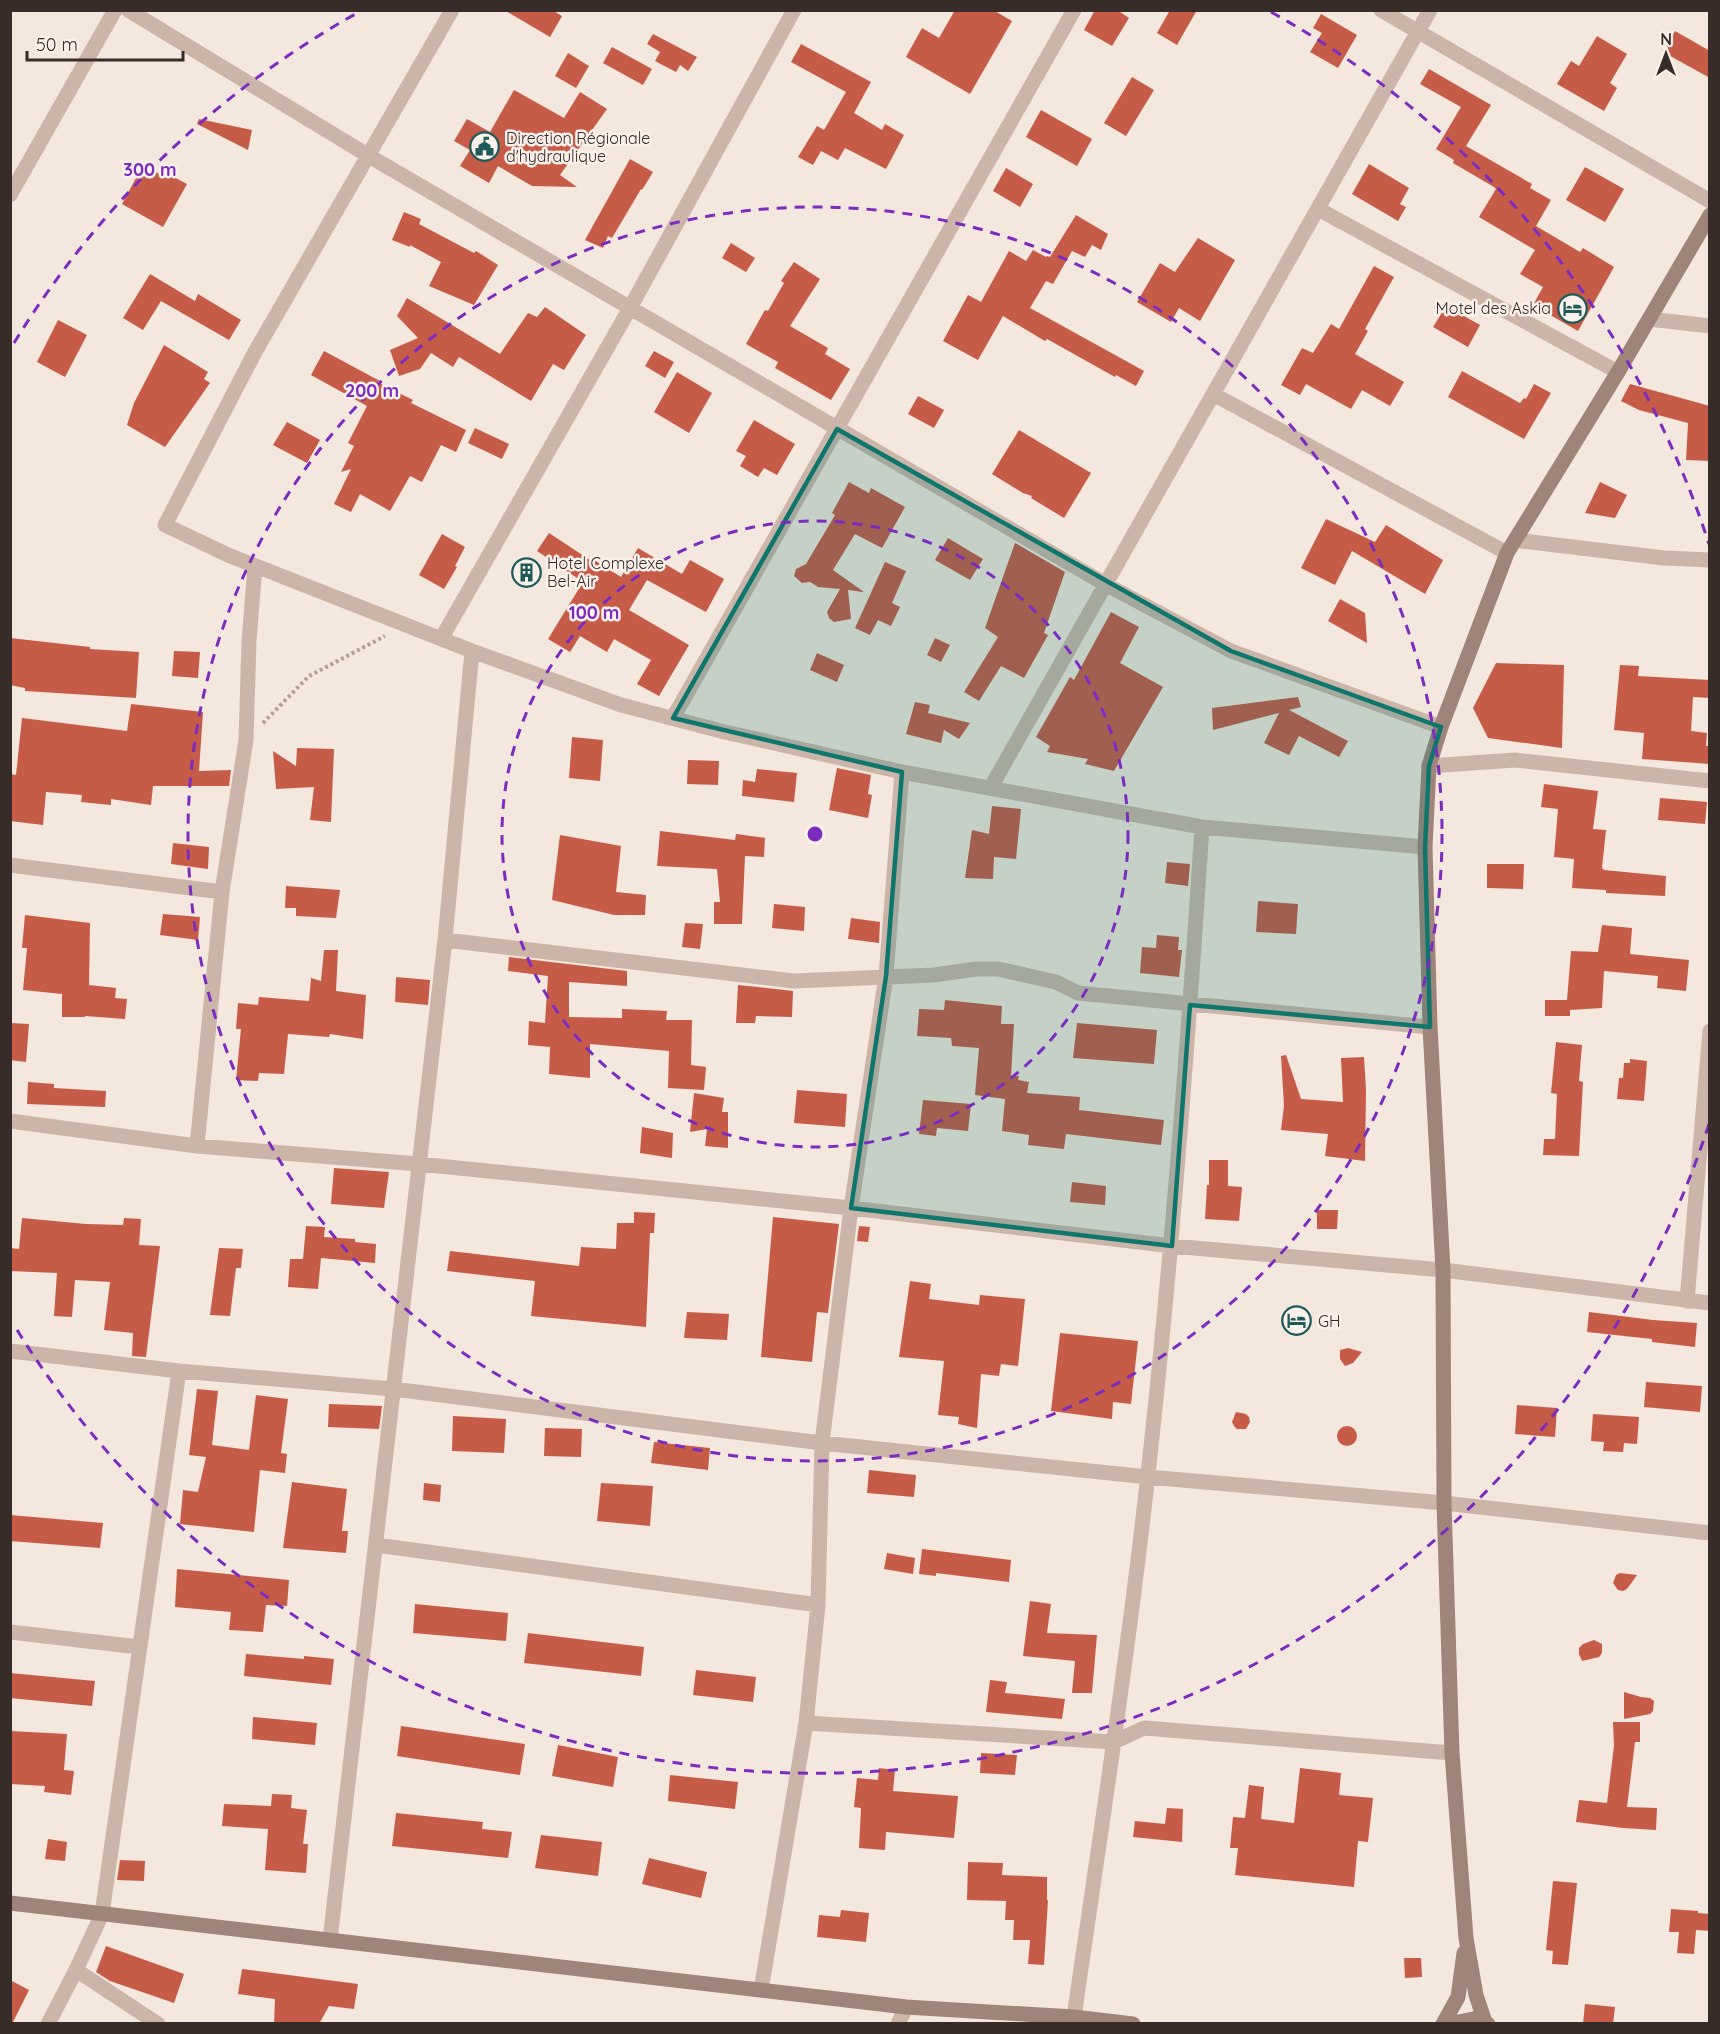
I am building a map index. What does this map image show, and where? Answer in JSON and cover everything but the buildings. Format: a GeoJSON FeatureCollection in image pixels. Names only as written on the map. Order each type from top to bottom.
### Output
{"type":"FeatureCollection","features":[{"type":"Feature","properties":{"kind":"street"},"geometry":{"type":"LineString","coordinates":[[10,195],[116,10]]}},
{"type":"Feature","properties":{"kind":"street"},"geometry":{"type":"LineString","coordinates":[[128,10],[369,156],[1106,584],[1231,651],[1441,727]]}},
{"type":"Feature","properties":{"kind":"street"},"geometry":{"type":"LineString","coordinates":[[452,10],[255,352],[165,525],[255,566],[472,651],[621,705],[902,772],[1202,826],[1425,847]]}},
{"type":"Feature","properties":{"kind":"street"},"geometry":{"type":"LineString","coordinates":[[441,639],[630,308],[794,10]]}},
{"type":"Feature","properties":{"kind":"street"},"geometry":{"type":"LineString","coordinates":[[673,718],[1074,10]]}},
{"type":"Feature","properties":{"kind":"street"},"geometry":{"type":"LineString","coordinates":[[1381,10],[1417,33],[1710,201]]}},
{"type":"Feature","properties":{"kind":"street"},"geometry":{"type":"LineString","coordinates":[[991,787],[1430,10]]}},
{"type":"Feature","properties":{"kind":"street"},"geometry":{"type":"LineString","coordinates":[[1318,209],[1618,372]]}},
{"type":"Feature","properties":{"kind":"street"},"geometry":{"type":"LineString","coordinates":[[1486,2023],[1476,1995],[1466,1938],[1452,1753],[1444,1503],[1443,1270],[1430,1027],[1425,847],[1429,766],[1441,727],[1511,546],[1618,372],[1710,215]]}},
{"type":"Feature","properties":{"kind":"street"},"geometry":{"type":"LineString","coordinates":[[1649,320],[1710,326]]}},
{"type":"Feature","properties":{"kind":"street"},"geometry":{"type":"LineString","coordinates":[[1213,394],[1511,546],[1710,561]]}},
{"type":"Feature","properties":{"kind":"street"},"geometry":{"type":"LineString","coordinates":[[197,1146],[222,892],[246,740],[249,641],[255,566]]}},
{"type":"Feature","properties":{"kind":"street"},"geometry":{"type":"LineString","coordinates":[[330,1940],[445,940],[472,651]]}},
{"type":"Feature","properties":{"kind":"street"},"geometry":{"type":"LineString","coordinates":[[1429,766],[1515,760],[1710,781]]}},
{"type":"Feature","properties":{"kind":"street"},"geometry":{"type":"LineString","coordinates":[[761,1990],[806,1723],[818,1605],[822,1443],[851,1208],[886,976],[902,772]]}},
{"type":"Feature","properties":{"kind":"street"},"geometry":{"type":"LineString","coordinates":[[1073,2020],[1114,1742],[1148,1477],[1172,1246],[1202,826]]}},
{"type":"Feature","properties":{"kind":"street"},"geometry":{"type":"LineString","coordinates":[[10,865],[222,892]]}},
{"type":"Feature","properties":{"kind":"street"},"geometry":{"type":"LineString","coordinates":[[445,940],[794,981],[934,975],[976,969],[998,969],[1056,982],[1078,993],[1430,1027]]}},
{"type":"Feature","properties":{"kind":"street"},"geometry":{"type":"LineString","coordinates":[[1687,1301],[1710,1031]]}},
{"type":"Feature","properties":{"kind":"street"},"geometry":{"type":"LineString","coordinates":[[10,1121],[197,1146],[419,1164],[851,1208],[1172,1246],[1443,1270],[1710,1303]]}},
{"type":"Feature","properties":{"kind":"street"},"geometry":{"type":"LineString","coordinates":[[10,1351],[179,1371],[393,1389],[822,1443],[1148,1477],[1444,1503],[1710,1533]]}},
{"type":"Feature","properties":{"kind":"street"},"geometry":{"type":"LineString","coordinates":[[48,2024],[102,1914],[179,1371]]}},
{"type":"Feature","properties":{"kind":"street"},"geometry":{"type":"LineString","coordinates":[[376,1545],[818,1605]]}},
{"type":"Feature","properties":{"kind":"street"},"geometry":{"type":"LineString","coordinates":[[10,1632],[139,1647]]}},
{"type":"Feature","properties":{"kind":"street"},"geometry":{"type":"LineString","coordinates":[[806,1723],[1114,1742],[1144,1728],[1452,1753]]}},
{"type":"Feature","properties":{"kind":"street"},"geometry":{"type":"LineString","coordinates":[[10,1903],[906,2007],[1133,2024]]}},
{"type":"Feature","properties":{"kind":"street"},"geometry":{"type":"LineString","coordinates":[[1443,2024],[1458,1997],[1466,1938]]}},
{"type":"Feature","properties":{"kind":"street"},"geometry":{"type":"LineString","coordinates":[[76,1970],[158,2024]]}},
{"type":"Feature","properties":{"kind":"street"},"geometry":{"type":"LineString","coordinates":[[898,2024],[906,2007]]}},
{"type":"Feature","properties":{"kind":"street"},"geometry":{"type":"LineString","coordinates":[[1449,2024],[1473,2019],[1486,2023]]}},
{"type":"Feature","properties":{"kind":"path"},"geometry":{"type":"LineString","coordinates":[[246,740],[309,676],[408,625]]}},
{"type":"Feature","properties":{"kind":"highlighted area"},"geometry":{"type":"Polygon","coordinates":[[[837,429],[1231,651],[1441,727],[1429,766],[1425,847],[1430,1027],[1190,1005],[1172,1246],[851,1208],[886,976],[902,772],[673,718],[837,429]]]}},
{"type":"Feature","properties":{"kind":"place","name":"Direction Régionale d'hydraulique"},"geometry":{"type":"Point","coordinates":[485,147]}},
{"type":"Feature","properties":{"kind":"place","name":"Motel des Askia"},"geometry":{"type":"Point","coordinates":[1572,308]}},
{"type":"Feature","properties":{"kind":"place","name":"Hotel Complexe Bel-Air"},"geometry":{"type":"Point","coordinates":[526,572]}},
{"type":"Feature","properties":{"kind":"place","name":"GH"},"geometry":{"type":"Point","coordinates":[1297,1321]}}]}
